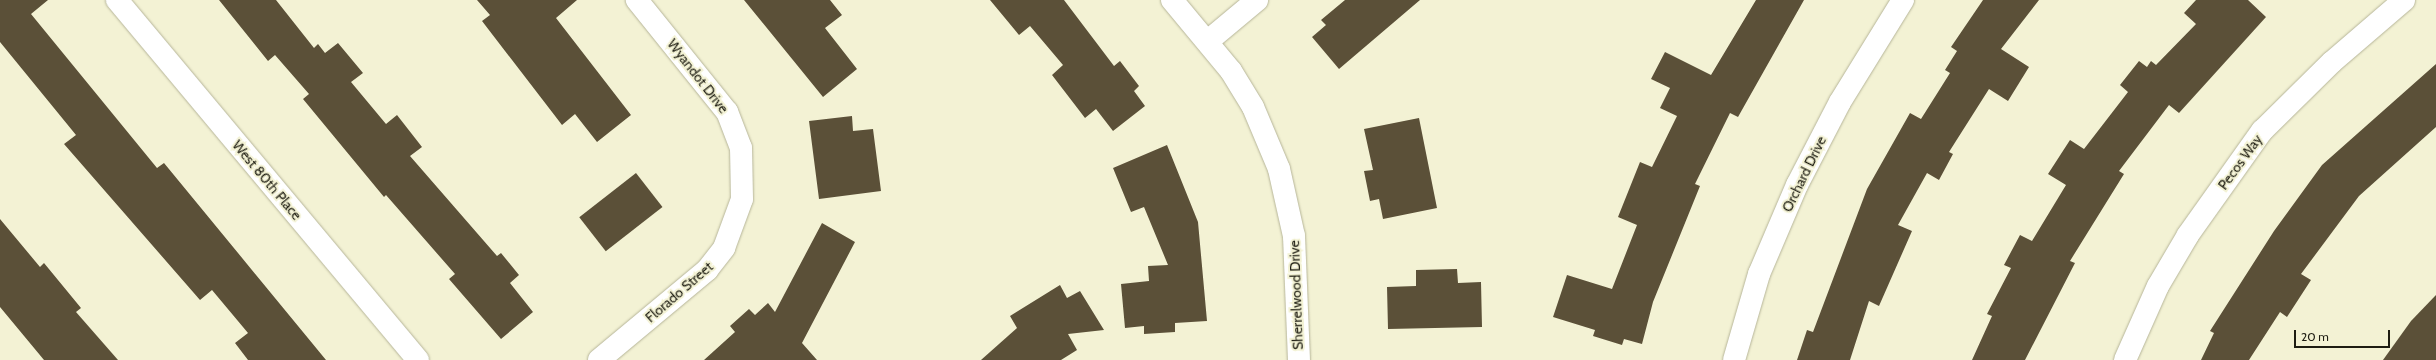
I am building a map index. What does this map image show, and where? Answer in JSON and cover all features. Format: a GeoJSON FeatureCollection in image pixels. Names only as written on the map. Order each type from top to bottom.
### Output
{"type":"FeatureCollection","features":[{"type":"Feature","properties":{"kind":"street","name":"West 80th Place"},"geometry":{"type":"LineString","coordinates":[[117,0],[418,360]]}},
{"type":"Feature","properties":{"kind":"street","name":"Wyandot Drive"},"geometry":{"type":"LineString","coordinates":[[637,0],[727,112],[741,148],[744,185]]}},
{"type":"Feature","properties":{"kind":"street","name":"Sherrelwood Drive"},"geometry":{"type":"LineString","coordinates":[[1172,0],[1208,41],[1252,107],[1281,176],[1294,236],[1299,360]]}},
{"type":"Feature","properties":{"kind":"street"},"geometry":{"type":"LineString","coordinates":[[1208,41],[1257,0]]}},
{"type":"Feature","properties":{"kind":"street","name":"Orchard Drive"},"geometry":{"type":"LineString","coordinates":[[1734,360],[1759,274],[1797,185],[1840,102],[1903,0]]}},
{"type":"Feature","properties":{"kind":"street","name":"Pecos Way"},"geometry":{"type":"LineString","coordinates":[[2125,360],[2158,286],[2188,235],[2262,131],[2332,62],[2404,0]]}},
{"type":"Feature","properties":{"kind":"street","name":"Florado Street"},"geometry":{"type":"LineString","coordinates":[[599,360],[707,270],[724,248],[736,222],[744,185]]}},
{"type":"Feature","properties":{"kind":"building"},"geometry":{"type":"Polygon","coordinates":[[[0,0],[48,0],[31,14],[157,168],[164,163],[326,360],[248,360],[235,343],[248,333],[212,290],[200,300],[64,144],[76,135],[0,42],[0,0]]]}},
{"type":"Feature","properties":{"kind":"building"},"geometry":{"type":"Polygon","coordinates":[[[219,0],[276,0],[314,48],[318,44],[325,53],[338,43],[363,73],[351,82],[386,124],[397,115],[422,147],[410,156],[497,256],[501,253],[519,275],[510,283],[533,312],[501,339],[449,279],[455,274],[386,195],[384,197],[303,99],[309,94],[275,55],[268,61],[219,0]]]}},
{"type":"Feature","properties":{"kind":"building"},"geometry":{"type":"Polygon","coordinates":[[[477,0],[577,0],[556,18],[631,115],[597,142],[575,114],[562,125],[482,21],[490,15],[477,0]]]}},
{"type":"Feature","properties":{"kind":"building"},"geometry":{"type":"Polygon","coordinates":[[[744,0],[830,0],[842,15],[825,28],[857,69],[823,97],[744,0]]]}},
{"type":"Feature","properties":{"kind":"building"},"geometry":{"type":"Polygon","coordinates":[[[990,0],[1064,0],[1114,66],[1120,61],[1139,86],[1134,91],[1145,106],[1113,131],[1096,109],[1085,118],[1052,75],[1063,65],[1030,26],[1019,35],[990,0]]]}},
{"type":"Feature","properties":{"kind":"building"},"geometry":{"type":"Polygon","coordinates":[[[1345,0],[1420,0],[1339,69],[1312,37],[1326,25],[1321,20],[1345,0]]]}},
{"type":"Feature","properties":{"kind":"building"},"geometry":{"type":"Polygon","coordinates":[[[1756,0],[1804,0],[1738,117],[1730,113],[1695,184],[1700,186],[1653,302],[1642,344],[1624,339],[1622,345],[1593,336],[1595,330],[1553,317],[1567,275],[1612,289],[1637,225],[1618,217],[1640,162],[1652,167],[1677,116],[1660,108],[1670,88],[1651,79],[1665,52],[1711,75],[1756,0]]]}},
{"type":"Feature","properties":{"kind":"building"},"geometry":{"type":"Polygon","coordinates":[[[1983,0],[2039,0],[2001,49],[2029,67],[2008,101],[1989,89],[1949,152],[1953,154],[1939,180],[1927,173],[1898,225],[1912,231],[1879,306],[1869,301],[1850,360],[1797,360],[1807,330],[1813,332],[1867,189],[1910,113],[1921,119],[1950,73],[1945,70],[1957,51],[1951,47],[1983,0]]]}},
{"type":"Feature","properties":{"kind":"building"},"geometry":{"type":"Polygon","coordinates":[[[2196,0],[2248,0],[2266,17],[2179,113],[2169,105],[2119,171],[2124,174],[2070,261],[2075,263],[2025,360],[1972,360],[1992,316],[1987,314],[2011,268],[2004,265],[2020,235],[2032,241],[2066,185],[2048,174],[2070,140],[2084,149],[2128,92],[2120,85],[2139,61],[2147,67],[2151,61],[2156,65],[2196,24],[2184,13],[2196,0]]]}},
{"type":"Feature","properties":{"kind":"building"},"geometry":{"type":"Polygon","coordinates":[[[2436,64],[2436,127],[2359,196],[2301,274],[2311,280],[2287,317],[2280,312],[2249,360],[2201,360],[2214,333],[2210,331],[2274,231],[2322,165],[2436,64]]]}},
{"type":"Feature","properties":{"kind":"building"},"geometry":{"type":"Polygon","coordinates":[[[852,116],[853,131],[873,129],[881,191],[819,199],[809,121],[852,116]]]}},
{"type":"Feature","properties":{"kind":"building"},"geometry":{"type":"Polygon","coordinates":[[[1419,118],[1437,208],[1383,219],[1379,199],[1370,201],[1364,171],[1373,170],[1364,129],[1419,118]]]}},
{"type":"Feature","properties":{"kind":"building"},"geometry":{"type":"Polygon","coordinates":[[[1167,145],[1198,222],[1207,321],[1175,323],[1175,332],[1144,334],[1144,326],[1125,328],[1121,284],[1149,281],[1148,266],[1168,265],[1144,207],[1131,212],[1113,168],[1167,145]]]}},
{"type":"Feature","properties":{"kind":"building"},"geometry":{"type":"Polygon","coordinates":[[[636,173],[662,207],[606,251],[579,217],[636,173]]]}},
{"type":"Feature","properties":{"kind":"building"},"geometry":{"type":"Polygon","coordinates":[[[0,219],[40,267],[44,263],[81,308],[76,312],[118,360],[44,360],[0,307],[0,219]]]}},
{"type":"Feature","properties":{"kind":"building"},"geometry":{"type":"Polygon","coordinates":[[[822,223],[855,242],[802,343],[817,360],[704,360],[735,332],[730,326],[749,309],[755,315],[768,303],[775,312],[822,223]]]}},
{"type":"Feature","properties":{"kind":"building"},"geometry":{"type":"Polygon","coordinates":[[[1457,269],[1458,283],[1481,282],[1482,327],[1388,329],[1387,287],[1416,286],[1416,270],[1457,269]]]}},
{"type":"Feature","properties":{"kind":"building"},"geometry":{"type":"Polygon","coordinates":[[[1060,285],[1067,298],[1080,291],[1104,330],[1068,334],[1077,350],[1061,360],[981,360],[1017,328],[1010,316],[1060,285]]]}},
{"type":"Feature","properties":{"kind":"building"},"geometry":{"type":"Polygon","coordinates":[[[2436,295],[2436,360],[2383,360],[2411,321],[2436,295]]]}}]}
